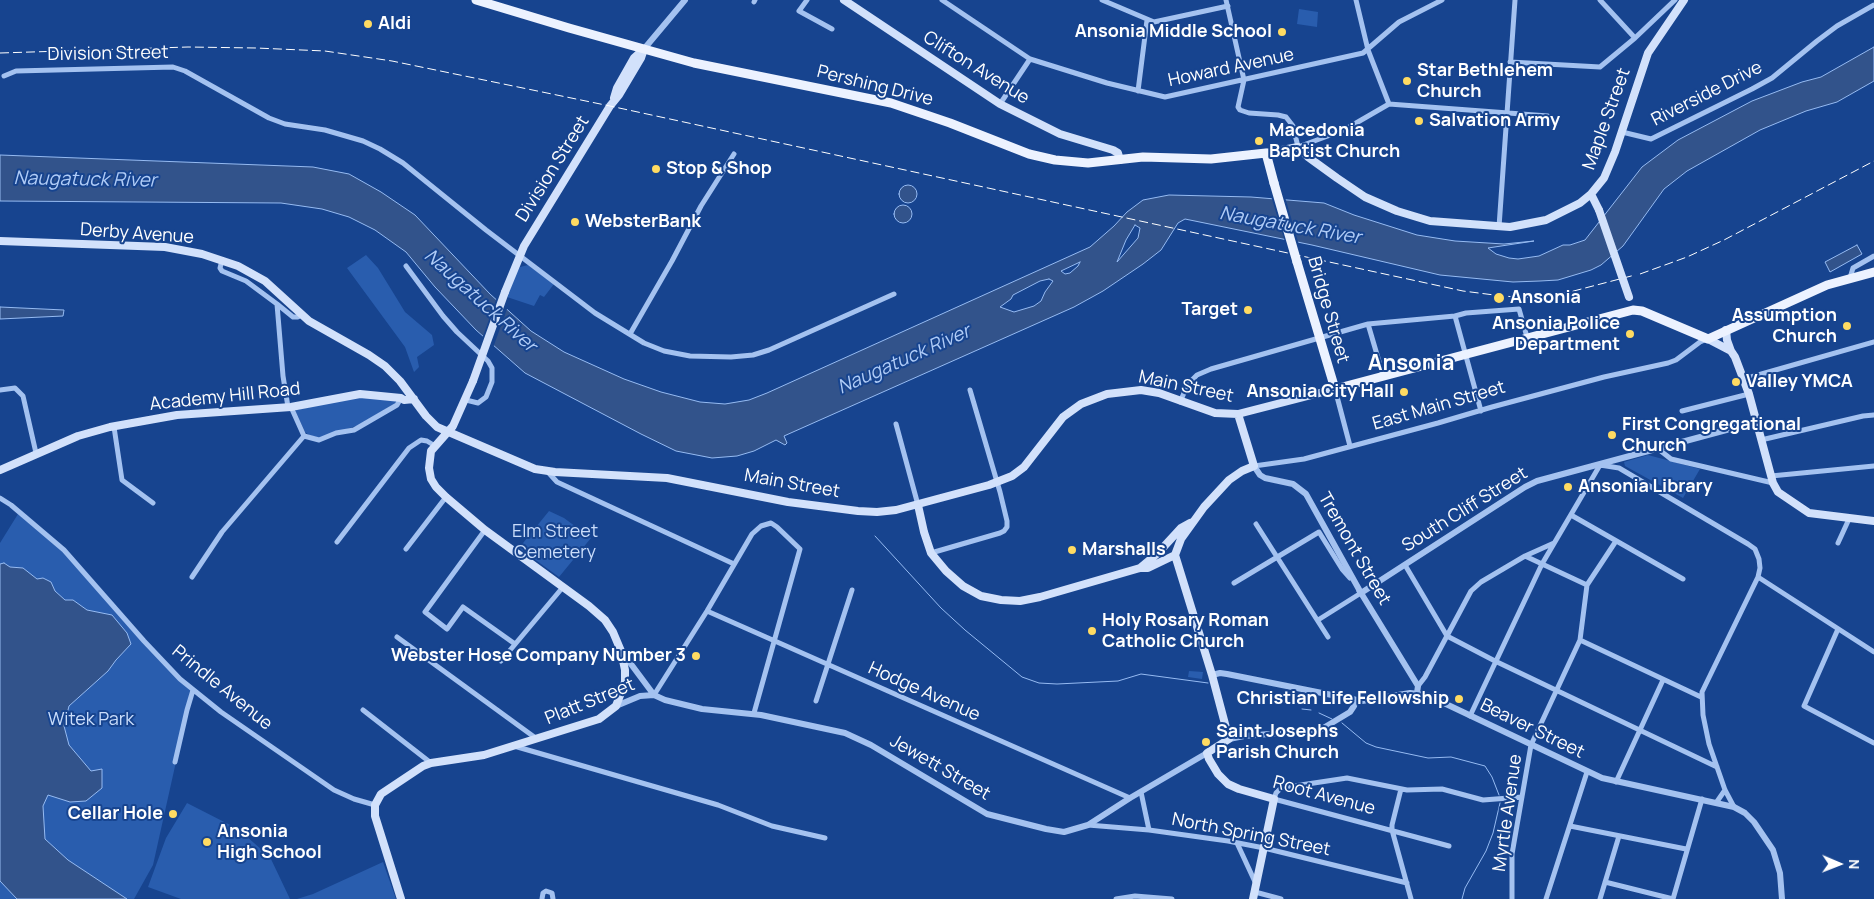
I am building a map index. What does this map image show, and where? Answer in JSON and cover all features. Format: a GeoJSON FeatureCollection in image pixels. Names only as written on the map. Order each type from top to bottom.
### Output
{"type":"FeatureCollection","features":[{"type":"Feature","properties":{"kind":"main road","name":"Pershing Drive"},"geometry":{"type":"LineString","coordinates":[[476,0],[695,63],[891,103],[950,123],[1029,154],[1055,160],[1088,162],[1143,157],[1211,159],[1266,154],[1298,147]]}},
{"type":"Feature","properties":{"kind":"main road","name":"Clifton Avenue"},"geometry":{"type":"LineString","coordinates":[[844,0],[1000,104],[1060,134],[1116,151],[1120,160]]}},
{"type":"Feature","properties":{"kind":"main road","name":"Maple Street"},"geometry":{"type":"LineString","coordinates":[[1634,310],[1599,210],[1591,194],[1609,168],[1648,53],[1684,0]]}},
{"type":"Feature","properties":{"kind":"main road","name":"Division Street"},"geometry":{"type":"LineString","coordinates":[[435,446],[448,432],[466,400],[519,255],[614,100],[616,88],[634,58],[644,49]]}},
{"type":"Feature","properties":{"kind":"main road"},"geometry":{"type":"LineString","coordinates":[[1100,147],[1106,161]]}},
{"type":"Feature","properties":{"kind":"main road"},"geometry":{"type":"LineString","coordinates":[[1298,147],[1308,157],[1365,197],[1389,208],[1430,221],[1499,227],[1524,226],[1546,220],[1580,203],[1591,194]]}},
{"type":"Feature","properties":{"kind":"main road","name":"Bridge Street"},"geometry":{"type":"LineString","coordinates":[[1266,154],[1335,389]]}},
{"type":"Feature","properties":{"kind":"main road","name":"Derby Avenue"},"geometry":{"type":"LineString","coordinates":[[0,241],[165,247],[192,251],[222,260],[261,278],[301,315],[380,362],[396,375],[432,423],[448,432]]}},
{"type":"Feature","properties":{"kind":"main road"},"geometry":{"type":"LineString","coordinates":[[1708,339],[1827,286],[1874,272]]}},
{"type":"Feature","properties":{"kind":"main road"},"geometry":{"type":"LineString","coordinates":[[1634,310],[1642,311],[1732,350]]}},
{"type":"Feature","properties":{"kind":"main road","name":"Main Street"},"geometry":{"type":"LineString","coordinates":[[448,432],[528,466],[548,471],[667,478],[788,502],[877,512],[918,505],[996,483],[1012,476],[1024,467],[1059,421],[1081,404],[1107,394],[1135,390],[1159,394],[1215,413],[1238,414],[1634,310]]}},
{"type":"Feature","properties":{"kind":"main road"},"geometry":{"type":"LineString","coordinates":[[1726,330],[1727,340],[1749,394],[1772,479],[1778,492],[1809,513],[1874,521]]}},
{"type":"Feature","properties":{"kind":"main road","name":"Academy Hill Road"},"geometry":{"type":"LineString","coordinates":[[0,470],[71,438],[114,427],[192,413],[290,407],[352,395],[401,398]]}},
{"type":"Feature","properties":{"kind":"main road"},"geometry":{"type":"LineString","coordinates":[[401,398],[412,396]]}},
{"type":"Feature","properties":{"kind":"main road"},"geometry":{"type":"LineString","coordinates":[[1238,414],[1254,466]]}},
{"type":"Feature","properties":{"kind":"main road"},"geometry":{"type":"LineString","coordinates":[[435,446],[429,458],[430,475],[436,487],[485,530],[605,620],[613,632],[621,651],[625,670],[625,682],[616,706]]}},
{"type":"Feature","properties":{"kind":"main road","name":"East Main Street"},"geometry":{"type":"LineString","coordinates":[[1175,554],[1179,543],[1192,522],[1225,484],[1237,474],[1254,466]]}},
{"type":"Feature","properties":{"kind":"main road"},"geometry":{"type":"LineString","coordinates":[[918,505],[924,532],[932,553],[946,571],[963,586],[981,596],[1001,600],[1020,601],[1040,597],[1140,568],[1148,568],[1175,554]]}},
{"type":"Feature","properties":{"kind":"main road","name":"East Main Street"},"geometry":{"type":"LineString","coordinates":[[1140,568],[1158,553],[1181,528],[1192,522]]}},
{"type":"Feature","properties":{"kind":"main road"},"geometry":{"type":"LineString","coordinates":[[1158,553],[1175,554]]}},
{"type":"Feature","properties":{"kind":"main road"},"geometry":{"type":"LineString","coordinates":[[1175,554],[1212,675],[1229,739]]}},
{"type":"Feature","properties":{"kind":"main road","name":"Platt Street"},"geometry":{"type":"LineString","coordinates":[[375,804],[377,799],[386,790],[431,763],[475,757],[537,739],[599,719],[616,706]]}},
{"type":"Feature","properties":{"kind":"main road","name":"Jewett Street"},"geometry":{"type":"LineString","coordinates":[[1207,754],[1229,739]]}},
{"type":"Feature","properties":{"kind":"main road","name":"Root Avenue"},"geometry":{"type":"LineString","coordinates":[[1207,754],[1218,774],[1228,784],[1274,799]]}},
{"type":"Feature","properties":{"kind":"main road"},"geometry":{"type":"LineString","coordinates":[[1255,892],[1274,799]]}},
{"type":"Feature","properties":{"kind":"main road"},"geometry":{"type":"LineString","coordinates":[[375,804],[375,816],[401,899]]}},
{"type":"Feature","properties":{"kind":"street","name":"Division Street"},"geometry":{"type":"LineString","coordinates":[[644,49],[685,0]]}},
{"type":"Feature","properties":{"kind":"street"},"geometry":{"type":"LineString","coordinates":[[807,0],[799,11],[832,29]]}},
{"type":"Feature","properties":{"kind":"street","name":"Howard Avenue"},"geometry":{"type":"LineString","coordinates":[[942,0],[1030,59],[1138,91],[1165,97],[1363,53],[1399,22],[1432,2],[1442,0]]}},
{"type":"Feature","properties":{"kind":"street"},"geometry":{"type":"LineString","coordinates":[[1102,0],[1154,22],[1227,3],[1244,80],[1237,104],[1240,110],[1249,114],[1278,115],[1286,118],[1293,126],[1298,147],[1344,130],[1389,104],[1548,116]]}},
{"type":"Feature","properties":{"kind":"street"},"geometry":{"type":"LineString","coordinates":[[1120,0],[1122,9]]}},
{"type":"Feature","properties":{"kind":"street"},"geometry":{"type":"LineString","coordinates":[[1356,0],[1368,50],[1389,104]]}},
{"type":"Feature","properties":{"kind":"street"},"geometry":{"type":"LineString","coordinates":[[1499,227],[1506,112],[1516,0]]}},
{"type":"Feature","properties":{"kind":"street"},"geometry":{"type":"LineString","coordinates":[[1600,0],[1635,38]]}},
{"type":"Feature","properties":{"kind":"street"},"geometry":{"type":"LineString","coordinates":[[1510,62],[1598,68],[1635,38],[1675,0]]}},
{"type":"Feature","properties":{"kind":"street","name":"Riverside Drive"},"geometry":{"type":"LineString","coordinates":[[1622,132],[1651,139],[1752,89],[1772,78],[1816,41],[1874,5]]}},
{"type":"Feature","properties":{"kind":"street"},"geometry":{"type":"LineString","coordinates":[[1138,91],[1147,20]]}},
{"type":"Feature","properties":{"kind":"street"},"geometry":{"type":"LineString","coordinates":[[1000,104],[1030,59]]}},
{"type":"Feature","properties":{"kind":"street","name":"Division Street"},"geometry":{"type":"LineString","coordinates":[[4,76],[16,71],[165,66],[185,71],[269,118],[294,126],[337,133],[380,149],[426,180],[519,255]]}},
{"type":"Feature","properties":{"kind":"street"},"geometry":{"type":"LineString","coordinates":[[630,334],[701,206],[734,154]]}},
{"type":"Feature","properties":{"kind":"street"},"geometry":{"type":"LineString","coordinates":[[519,255],[578,301],[630,334],[664,351],[690,356],[731,357],[753,355],[769,350],[894,294]]}},
{"type":"Feature","properties":{"kind":"street"},"geometry":{"type":"LineString","coordinates":[[1850,278],[1853,268],[1874,256]]}},
{"type":"Feature","properties":{"kind":"street"},"geometry":{"type":"LineString","coordinates":[[222,260],[220,268],[222,271],[246,281],[270,297],[293,317],[298,318],[301,315]]}},
{"type":"Feature","properties":{"kind":"street"},"geometry":{"type":"LineString","coordinates":[[406,266],[443,316],[488,361],[492,368],[492,382],[484,399],[478,403],[466,400]]}},
{"type":"Feature","properties":{"kind":"street"},"geometry":{"type":"LineString","coordinates":[[277,304],[283,376],[290,407],[304,436],[319,440],[354,430],[397,406],[401,398]]}},
{"type":"Feature","properties":{"kind":"street"},"geometry":{"type":"LineString","coordinates":[[1180,402],[1188,384],[1197,375],[1211,369],[1368,324],[1519,309],[1527,337]]}},
{"type":"Feature","properties":{"kind":"street"},"geometry":{"type":"LineString","coordinates":[[1455,316],[1481,411]]}},
{"type":"Feature","properties":{"kind":"street"},"geometry":{"type":"LineString","coordinates":[[1368,324],[1384,375]]}},
{"type":"Feature","properties":{"kind":"street","name":"East Main Street"},"geometry":{"type":"LineString","coordinates":[[1254,466],[1304,459],[1481,411],[1486,408],[1672,362],[1708,339]]}},
{"type":"Feature","properties":{"kind":"street"},"geometry":{"type":"LineString","coordinates":[[1744,379],[1874,342]]}},
{"type":"Feature","properties":{"kind":"street"},"geometry":{"type":"LineString","coordinates":[[0,390],[15,388],[23,396],[36,453]]}},
{"type":"Feature","properties":{"kind":"street","name":"Bridge Street"},"geometry":{"type":"LineString","coordinates":[[1335,389],[1350,446]]}},
{"type":"Feature","properties":{"kind":"street"},"geometry":{"type":"LineString","coordinates":[[932,553],[1004,531],[1007,527],[1007,521],[970,390]]}},
{"type":"Feature","properties":{"kind":"street"},"geometry":{"type":"LineString","coordinates":[[1682,411],[1749,394]]}},
{"type":"Feature","properties":{"kind":"street"},"geometry":{"type":"LineString","coordinates":[[1761,440],[1874,415]]}},
{"type":"Feature","properties":{"kind":"street","name":"South Cliff Street"},"geometry":{"type":"LineString","coordinates":[[1318,620],[1531,484],[1756,422]]}},
{"type":"Feature","properties":{"kind":"street"},"geometry":{"type":"LineString","coordinates":[[896,424],[918,505]]}},
{"type":"Feature","properties":{"kind":"street"},"geometry":{"type":"LineString","coordinates":[[114,427],[122,480],[153,503]]}},
{"type":"Feature","properties":{"kind":"street"},"geometry":{"type":"LineString","coordinates":[[192,577],[222,532],[304,436]]}},
{"type":"Feature","properties":{"kind":"street"},"geometry":{"type":"LineString","coordinates":[[338,542],[409,448],[421,440],[430,442],[435,446]]}},
{"type":"Feature","properties":{"kind":"street"},"geometry":{"type":"LineString","coordinates":[[1657,448],[1671,459],[1772,479],[1874,466]]}},
{"type":"Feature","properties":{"kind":"street"},"geometry":{"type":"LineString","coordinates":[[1470,716],[1542,564],[1596,475],[1600,465],[1619,468],[1748,544],[1755,549],[1759,559],[1758,577],[1703,687],[1701,697],[1706,733],[1725,790],[1734,807]]}},
{"type":"Feature","properties":{"kind":"street","name":"Tremont Street"},"geometry":{"type":"LineString","coordinates":[[1254,466],[1260,475],[1265,478],[1293,484],[1306,494],[1361,593],[1418,686]]}},
{"type":"Feature","properties":{"kind":"street"},"geometry":{"type":"LineString","coordinates":[[548,471],[558,482],[734,564]]}},
{"type":"Feature","properties":{"kind":"street"},"geometry":{"type":"LineString","coordinates":[[406,549],[446,497]]}},
{"type":"Feature","properties":{"kind":"street","name":"Prindle Avenue"},"geometry":{"type":"LineString","coordinates":[[0,498],[11,505],[64,550],[180,679],[228,717],[334,790],[354,800],[375,804]]}},
{"type":"Feature","properties":{"kind":"street"},"geometry":{"type":"LineString","coordinates":[[1571,514],[1616,542],[1683,579]]}},
{"type":"Feature","properties":{"kind":"street"},"geometry":{"type":"LineString","coordinates":[[1838,543],[1849,519]]}},
{"type":"Feature","properties":{"kind":"street","name":"Platt Street"},"geometry":{"type":"LineString","coordinates":[[616,706],[640,696],[654,695],[707,612],[757,528],[764,524],[772,523],[800,549],[774,641]]}},
{"type":"Feature","properties":{"kind":"street"},"geometry":{"type":"LineString","coordinates":[[1256,524],[1328,637]]}},
{"type":"Feature","properties":{"kind":"street"},"geometry":{"type":"LineString","coordinates":[[485,530],[425,612],[447,629],[463,607],[515,644]]}},
{"type":"Feature","properties":{"kind":"street"},"geometry":{"type":"LineString","coordinates":[[1234,583],[1319,532],[1342,569],[1361,593]]}},
{"type":"Feature","properties":{"kind":"street"},"geometry":{"type":"LineString","coordinates":[[1417,693],[1418,686],[1471,591],[1481,582],[1525,556],[1554,542]]}},
{"type":"Feature","properties":{"kind":"street","name":"Myrtle Avenue"},"geometry":{"type":"LineString","coordinates":[[1512,899],[1512,854],[1531,745],[1580,640],[1587,585],[1616,542]]}},
{"type":"Feature","properties":{"kind":"street"},"geometry":{"type":"LineString","coordinates":[[1525,556],[1587,585]]}},
{"type":"Feature","properties":{"kind":"street"},"geometry":{"type":"LineString","coordinates":[[1405,565],[1447,636],[1495,661],[1717,767]]}},
{"type":"Feature","properties":{"kind":"street"},"geometry":{"type":"LineString","coordinates":[[1758,577],[1874,652]]}},
{"type":"Feature","properties":{"kind":"street"},"geometry":{"type":"LineString","coordinates":[[501,661],[563,587]]}},
{"type":"Feature","properties":{"kind":"street"},"geometry":{"type":"LineString","coordinates":[[816,701],[852,590]]}},
{"type":"Feature","properties":{"kind":"street","name":"Hodge Avenue"},"geometry":{"type":"LineString","coordinates":[[707,612],[1130,798]]}},
{"type":"Feature","properties":{"kind":"street"},"geometry":{"type":"LineString","coordinates":[[1838,629],[1804,706],[1874,743]]}},
{"type":"Feature","properties":{"kind":"street"},"geometry":{"type":"LineString","coordinates":[[396,637],[537,739]]}},
{"type":"Feature","properties":{"kind":"street"},"geometry":{"type":"LineString","coordinates":[[1580,640],[1701,697]]}},
{"type":"Feature","properties":{"kind":"street"},"geometry":{"type":"LineString","coordinates":[[754,714],[774,641]]}},
{"type":"Feature","properties":{"kind":"street"},"geometry":{"type":"LineString","coordinates":[[621,651],[654,695]]}},
{"type":"Feature","properties":{"kind":"street","name":"Beaver Street"},"geometry":{"type":"LineString","coordinates":[[1212,675],[1227,674],[1356,700],[1371,700],[1417,693],[1427,695],[1587,772],[1616,782],[1734,807],[1745,813],[1754,822],[1773,850],[1780,872],[1782,899]]}},
{"type":"Feature","properties":{"kind":"street"},"geometry":{"type":"LineString","coordinates":[[1616,782],[1663,680]]}},
{"type":"Feature","properties":{"kind":"street"},"geometry":{"type":"LineString","coordinates":[[175,762],[187,710],[194,690]]}},
{"type":"Feature","properties":{"kind":"street","name":"Jewett Street"},"geometry":{"type":"LineString","coordinates":[[654,695],[665,700],[702,708],[754,714],[831,729],[858,738],[987,814],[1064,832],[1088,825],[1130,798],[1207,754]]}},
{"type":"Feature","properties":{"kind":"street","name":"Jewett Street"},"geometry":{"type":"LineString","coordinates":[[1229,739],[1324,729],[1350,712],[1356,700]]}},
{"type":"Feature","properties":{"kind":"street"},"geometry":{"type":"LineString","coordinates":[[363,710],[431,763]]}},
{"type":"Feature","properties":{"kind":"street"},"geometry":{"type":"LineString","coordinates":[[514,746],[718,805],[772,826],[826,838]]}},
{"type":"Feature","properties":{"kind":"street"},"geometry":{"type":"LineString","coordinates":[[1546,899],[1587,772]]}},
{"type":"Feature","properties":{"kind":"street"},"geometry":{"type":"LineString","coordinates":[[1274,799],[1277,791],[1281,788],[1347,778],[1401,789],[1442,789],[1484,800],[1522,797]]}},
{"type":"Feature","properties":{"kind":"street"},"geometry":{"type":"LineString","coordinates":[[1401,789],[1392,830],[1411,899]]}},
{"type":"Feature","properties":{"kind":"street"},"geometry":{"type":"LineString","coordinates":[[1716,803],[1725,790]]}},
{"type":"Feature","properties":{"kind":"street"},"geometry":{"type":"LineString","coordinates":[[1141,792],[1149,830]]}},
{"type":"Feature","properties":{"kind":"street","name":"Root Avenue"},"geometry":{"type":"LineString","coordinates":[[1274,799],[1449,846]]}},
{"type":"Feature","properties":{"kind":"street"},"geometry":{"type":"LineString","coordinates":[[1605,882],[1673,899],[1686,849],[1702,800]]}},
{"type":"Feature","properties":{"kind":"street","name":"North Spring Street"},"geometry":{"type":"LineString","coordinates":[[1088,825],[1149,830],[1237,843],[1407,883]]}},
{"type":"Feature","properties":{"kind":"street"},"geometry":{"type":"LineString","coordinates":[[1570,826],[1686,849]]}},
{"type":"Feature","properties":{"kind":"street"},"geometry":{"type":"LineString","coordinates":[[1600,899],[1619,836]]}},
{"type":"Feature","properties":{"kind":"street"},"geometry":{"type":"LineString","coordinates":[[1237,843],[1255,892],[1281,899]]}},
{"type":"Feature","properties":{"kind":"street"},"geometry":{"type":"LineString","coordinates":[[542,899],[543,893],[546,891],[552,893],[553,899]]}},
{"type":"Feature","properties":{"kind":"street"},"geometry":{"type":"LineString","coordinates":[[1116,899],[1135,896],[1172,899]]}},
{"type":"Feature","properties":{"kind":"green space"},"geometry":{"type":"Polygon","coordinates":[[[1299,9],[1318,12],[1317,27],[1297,24],[1299,9]]]}},
{"type":"Feature","properties":{"kind":"green space"},"geometry":{"type":"Polygon","coordinates":[[[366,255],[378,268],[405,312],[432,335],[434,345],[417,357],[419,367],[414,372],[405,347],[347,268],[366,255]]]}},
{"type":"Feature","properties":{"kind":"green space"},"geometry":{"type":"Polygon","coordinates":[[[528,265],[554,284],[544,297],[540,295],[534,306],[507,297],[517,271],[520,267],[528,265]]]}},
{"type":"Feature","properties":{"kind":"green space"},"geometry":{"type":"Polygon","coordinates":[[[353,397],[396,400],[397,402],[359,425],[319,438],[305,432],[296,410],[353,397]]]}},
{"type":"Feature","properties":{"kind":"green space"},"geometry":{"type":"Polygon","coordinates":[[[1648,455],[1700,469],[1683,498],[1625,466],[1624,462],[1648,455]]]}},
{"type":"Feature","properties":{"kind":"green space","name":"Elm Street Cemetery"},"geometry":{"type":"Polygon","coordinates":[[[549,511],[564,518],[591,538],[559,577],[519,548],[549,511]]]}},
{"type":"Feature","properties":{"kind":"green space","name":"Witek Park"},"geometry":{"type":"Polygon","coordinates":[[[18,514],[57,545],[192,690],[153,865],[134,899],[0,899],[0,543],[18,514]]]}},
{"type":"Feature","properties":{"kind":"green space"},"geometry":{"type":"Polygon","coordinates":[[[1189,671],[1203,672],[1202,679],[1188,677],[1189,671]]]}},
{"type":"Feature","properties":{"kind":"green space","name":"Ansonia High School"},"geometry":{"type":"Polygon","coordinates":[[[187,803],[238,829],[270,857],[290,899],[181,899],[148,887],[166,838],[187,803]]]}},
{"type":"Feature","properties":{"kind":"green space","name":"Ansonia High School"},"geometry":{"type":"Polygon","coordinates":[[[383,862],[396,899],[297,899],[313,894],[383,862]]]}},
{"type":"Feature","properties":{"kind":"water","name":"Naugatuck River"},"geometry":{"type":"Polygon","coordinates":[[[1874,47],[1874,81],[1837,102],[1806,111],[1760,130],[1687,171],[1664,189],[1623,246],[1601,265],[1591,270],[1558,280],[1513,282],[1440,275],[1312,245],[1185,219],[1178,223],[1161,250],[1103,291],[1074,307],[784,436],[787,443],[785,445],[776,440],[754,451],[737,456],[712,458],[676,451],[525,373],[476,330],[435,287],[406,252],[375,230],[349,217],[322,209],[281,203],[0,201],[0,155],[313,167],[349,174],[381,192],[415,215],[490,294],[531,331],[564,352],[624,379],[661,392],[700,402],[725,404],[749,400],[767,393],[1090,247],[1127,212],[1143,200],[1169,195],[1251,197],[1324,203],[1354,215],[1417,235],[1455,241],[1504,244],[1534,241],[1488,248],[1496,254],[1509,258],[1518,259],[1539,256],[1563,245],[1570,245],[1585,240],[1642,167],[1678,140],[1752,101],[1802,82],[1821,77],[1874,47]],[[1135,225],[1126,240],[1117,262],[1138,238],[1140,228],[1135,225]],[[1080,262],[1061,271],[1065,274],[1070,273],[1080,262]],[[1049,279],[1040,281],[1013,295],[1011,299],[1000,307],[1014,312],[1034,306],[1041,301],[1053,281],[1049,279]]]}},
{"type":"Feature","properties":{"kind":"water"},"geometry":{"type":"Polygon","coordinates":[[[904,185],[912,185],[917,190],[915,201],[904,203],[899,198],[899,190],[904,185]]]}},
{"type":"Feature","properties":{"kind":"water"},"geometry":{"type":"Polygon","coordinates":[[[899,205],[907,205],[912,210],[910,221],[899,223],[894,218],[894,210],[899,205]]]}},
{"type":"Feature","properties":{"kind":"water"},"geometry":{"type":"Polygon","coordinates":[[[1857,245],[1862,254],[1830,272],[1825,262],[1857,245]]]}},
{"type":"Feature","properties":{"kind":"water"},"geometry":{"type":"Polygon","coordinates":[[[0,307],[64,310],[63,316],[0,319],[0,307]]]}},
{"type":"Feature","properties":{"kind":"water"},"geometry":{"type":"Polygon","coordinates":[[[4,563],[10,567],[23,568],[37,579],[43,578],[51,582],[55,591],[65,600],[73,600],[87,610],[112,615],[127,633],[131,644],[108,671],[69,706],[64,726],[69,745],[91,771],[102,769],[102,788],[86,801],[70,802],[48,795],[43,806],[45,839],[68,860],[127,899],[17,899],[0,881],[0,564],[4,563]]]}},
{"type":"Feature","properties":{"kind":"pier"},"geometry":{"type":"Polygon","coordinates":[[[1271,196],[1285,197],[1299,245],[1285,242],[1271,196]]]}},
{"type":"Feature","properties":{"kind":"pier"},"geometry":{"type":"Polygon","coordinates":[[[497,297],[508,306],[493,348],[482,339],[497,297]]]}},
{"type":"Feature","properties":{"kind":"waterway"},"geometry":{"type":"LineString","coordinates":[[875,536],[941,608],[1022,677],[1039,683],[1057,684],[1118,681],[1141,674],[1208,683]]}},
{"type":"Feature","properties":{"kind":"waterway"},"geometry":{"type":"LineString","coordinates":[[1302,709],[1311,710]]}},
{"type":"Feature","properties":{"kind":"waterway"},"geometry":{"type":"LineString","coordinates":[[1319,713],[1332,719]]}},
{"type":"Feature","properties":{"kind":"waterway"},"geometry":{"type":"LineString","coordinates":[[1342,723],[1366,743],[1376,747],[1428,758],[1451,757],[1485,766],[1492,777],[1499,795]]}},
{"type":"Feature","properties":{"kind":"waterway"},"geometry":{"type":"LineString","coordinates":[[1462,899],[1465,888],[1486,851],[1493,833],[1500,803]]}},
{"type":"Feature","properties":{"kind":"railway"},"geometry":{"type":"LineString","coordinates":[[0,53],[188,47],[325,51],[392,61],[610,106],[1463,291],[1534,298],[1566,293],[1635,275]]}},
{"type":"Feature","properties":{"kind":"railway"},"geometry":{"type":"LineString","coordinates":[[1640,274],[1687,257],[1724,240],[1874,161]]}},
{"type":"Feature","properties":{"kind":"place","name":"Aldi"},"geometry":{"type":"Point","coordinates":[368,24]}},
{"type":"Feature","properties":{"kind":"place","name":"Ansonia Middle School"},"geometry":{"type":"Point","coordinates":[1282,32]}},
{"type":"Feature","properties":{"kind":"place","name":"Star Bethlehem Church"},"geometry":{"type":"Point","coordinates":[1407,81]}},
{"type":"Feature","properties":{"kind":"place","name":"Salvation Army"},"geometry":{"type":"Point","coordinates":[1419,121]}},
{"type":"Feature","properties":{"kind":"place","name":"Macedonia Baptist Church"},"geometry":{"type":"Point","coordinates":[1259,141]}},
{"type":"Feature","properties":{"kind":"place","name":"Stop & Shop"},"geometry":{"type":"Point","coordinates":[656,169]}},
{"type":"Feature","properties":{"kind":"place","name":"WebsterBank"},"geometry":{"type":"Point","coordinates":[575,222]}},
{"type":"Feature","properties":{"kind":"place","name":"Ansonia"},"geometry":{"type":"Point","coordinates":[1499,298]}},
{"type":"Feature","properties":{"kind":"place","name":"Target"},"geometry":{"type":"Point","coordinates":[1248,310]}},
{"type":"Feature","properties":{"kind":"place","name":"Assumption Church"},"geometry":{"type":"Point","coordinates":[1847,326]}},
{"type":"Feature","properties":{"kind":"place","name":"Ansonia Police Department"},"geometry":{"type":"Point","coordinates":[1630,334]}},
{"type":"Feature","properties":{"kind":"place","name":"Valley YMCA"},"geometry":{"type":"Point","coordinates":[1736,382]}},
{"type":"Feature","properties":{"kind":"place","name":"Ansonia City Hall"},"geometry":{"type":"Point","coordinates":[1404,392]}},
{"type":"Feature","properties":{"kind":"place","name":"First Congregational Church"},"geometry":{"type":"Point","coordinates":[1612,435]}},
{"type":"Feature","properties":{"kind":"place","name":"Ansonia Library"},"geometry":{"type":"Point","coordinates":[1568,487]}},
{"type":"Feature","properties":{"kind":"place","name":"Marshalls"},"geometry":{"type":"Point","coordinates":[1072,550]}},
{"type":"Feature","properties":{"kind":"place","name":"Holy Rosary Roman Catholic Church"},"geometry":{"type":"Point","coordinates":[1092,631]}},
{"type":"Feature","properties":{"kind":"place","name":"Webster Hose Company Number 3"},"geometry":{"type":"Point","coordinates":[696,656]}},
{"type":"Feature","properties":{"kind":"place","name":"Christian Life Fellowship"},"geometry":{"type":"Point","coordinates":[1459,699]}},
{"type":"Feature","properties":{"kind":"place","name":"Saint Josephs Parish Church"},"geometry":{"type":"Point","coordinates":[1206,742]}},
{"type":"Feature","properties":{"kind":"place","name":"Cellar Hole"},"geometry":{"type":"Point","coordinates":[173,814]}},
{"type":"Feature","properties":{"kind":"place","name":"Ansonia High School"},"geometry":{"type":"Point","coordinates":[207,842]}},
{"type":"Feature","properties":{"kind":"district","name":"Ansonia"},"geometry":{"type":"Point","coordinates":[1411,364]}}]}
